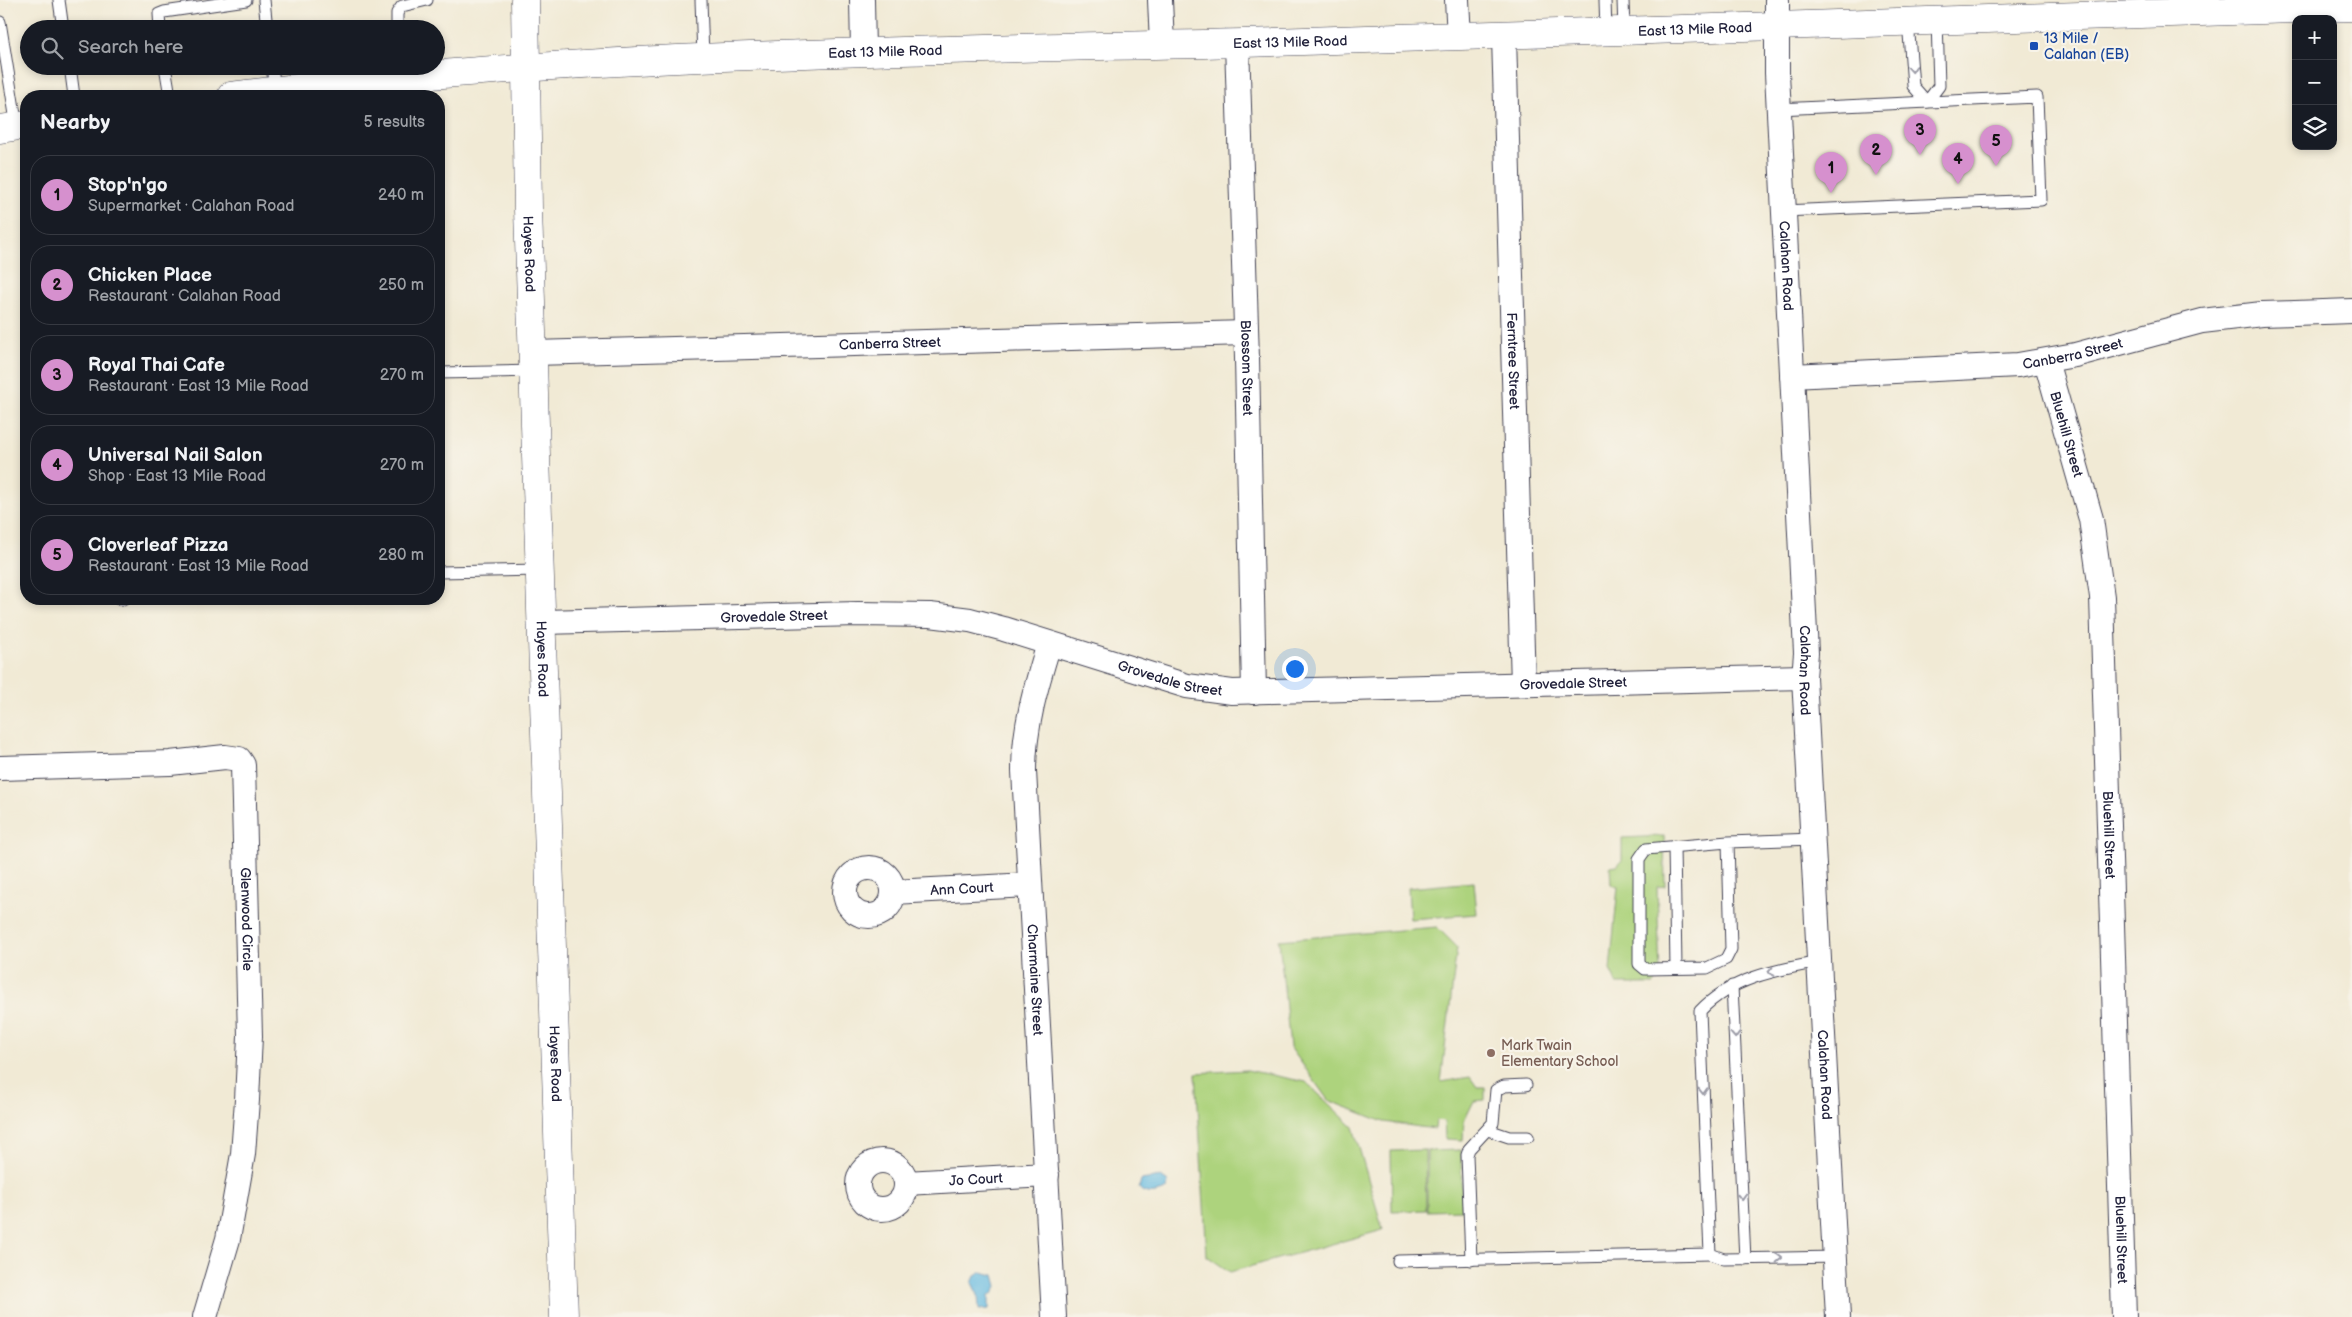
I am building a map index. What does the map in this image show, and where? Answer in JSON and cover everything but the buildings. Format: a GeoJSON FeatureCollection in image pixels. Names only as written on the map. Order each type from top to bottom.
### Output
{"type":"FeatureCollection","features":[{"type":"Feature","properties":{"kind":"main road","name":"Hayes Road"},"geometry":{"type":"LineString","coordinates":[[525,0],[525,66],[564,1317]]}},
{"type":"Feature","properties":{"kind":"main road","name":"East 13 Mile Road"},"geometry":{"type":"LineString","coordinates":[[445,70],[863,51],[1615,32],[1777,12],[1908,21],[2082,7],[2352,7]]}},
{"type":"Feature","properties":{"kind":"main road","name":"East 13 Mile Road"},"geometry":{"type":"LineString","coordinates":[[245,90],[273,78],[337,75]]}},
{"type":"Feature","properties":{"kind":"street"},"geometry":{"type":"LineString","coordinates":[[862,0],[863,51]]}},
{"type":"Feature","properties":{"kind":"street"},"geometry":{"type":"LineString","coordinates":[[1160,0],[1162,44]]}},
{"type":"Feature","properties":{"kind":"street"},"geometry":{"type":"LineString","coordinates":[[1457,0],[1458,37]]}},
{"type":"Feature","properties":{"kind":"street","name":"Calahan Road"},"geometry":{"type":"LineString","coordinates":[[1777,12],[1778,109],[1806,653],[1804,677],[1838,1317]]}},
{"type":"Feature","properties":{"kind":"street","name":"Ferntree Street"},"geometry":{"type":"LineString","coordinates":[[1504,36],[1523,684]]}},
{"type":"Feature","properties":{"kind":"street","name":"Blossom Street"},"geometry":{"type":"LineString","coordinates":[[1237,43],[1254,692]]}},
{"type":"Feature","properties":{"kind":"street","name":"Canberra Street"},"geometry":{"type":"LineString","coordinates":[[1792,376],[1995,367],[2046,361],[2113,346],[2202,320],[2262,314],[2352,311]]}},
{"type":"Feature","properties":{"kind":"street","name":"Canberra Street"},"geometry":{"type":"LineString","coordinates":[[535,362],[1246,333]]}},
{"type":"Feature","properties":{"kind":"street","name":"Bluehill Street"},"geometry":{"type":"LineString","coordinates":[[2046,361],[2091,519],[2102,598],[2124,1317]]}},
{"type":"Feature","properties":{"kind":"street","name":"Grovedale Street"},"geometry":{"type":"LineString","coordinates":[[543,622],[906,613],[970,620],[1187,686],[1208,690],[1254,692],[1804,677]]}},
{"type":"Feature","properties":{"kind":"street","name":"Charmaine Street"},"geometry":{"type":"LineString","coordinates":[[1049,644],[1029,715],[1024,750],[1054,1317]]}},
{"type":"Feature","properties":{"kind":"street","name":"Glenwood Circle"},"geometry":{"type":"LineString","coordinates":[[0,768],[170,763],[226,757],[239,759],[243,765],[250,1036],[247,1100],[243,1154],[228,1239],[205,1317]]}},
{"type":"Feature","properties":{"kind":"street","name":"Ann Court"},"geometry":{"type":"LineString","coordinates":[[893,892],[1030,884]]}},
{"type":"Feature","properties":{"kind":"street","name":"Jo Court"},"geometry":{"type":"LineString","coordinates":[[906,1183],[1047,1175]]}},
{"type":"Feature","properties":{"kind":"lane"},"geometry":{"type":"LineString","coordinates":[[59,0],[62,20]]}},
{"type":"Feature","properties":{"kind":"lane"},"geometry":{"type":"LineString","coordinates":[[159,20],[159,14],[164,12],[246,0]]}},
{"type":"Feature","properties":{"kind":"lane"},"geometry":{"type":"LineString","coordinates":[[264,0],[266,20]]}},
{"type":"Feature","properties":{"kind":"lane"},"geometry":{"type":"LineString","coordinates":[[397,20],[397,13],[402,6],[427,0]]}},
{"type":"Feature","properties":{"kind":"lane"},"geometry":{"type":"LineString","coordinates":[[701,0],[703,57]]}},
{"type":"Feature","properties":{"kind":"lane"},"geometry":{"type":"LineString","coordinates":[[1605,0],[1615,32]]}},
{"type":"Feature","properties":{"kind":"lane"},"geometry":{"type":"LineString","coordinates":[[1615,32],[1622,0]]}},
{"type":"Feature","properties":{"kind":"lane"},"geometry":{"type":"LineString","coordinates":[[1927,102],[1939,86],[1937,20]]}},
{"type":"Feature","properties":{"kind":"lane"},"geometry":{"type":"LineString","coordinates":[[1908,21],[1913,86],[1927,102]]}},
{"type":"Feature","properties":{"kind":"lane"},"geometry":{"type":"LineString","coordinates":[[0,22],[14,127]]}},
{"type":"Feature","properties":{"kind":"lane"},"geometry":{"type":"LineString","coordinates":[[71,75],[73,90]]}},
{"type":"Feature","properties":{"kind":"lane"},"geometry":{"type":"LineString","coordinates":[[166,75],[169,90]]}},
{"type":"Feature","properties":{"kind":"lane"},"geometry":{"type":"LineString","coordinates":[[1778,109],[2037,97],[2042,200],[1783,210]]}},
{"type":"Feature","properties":{"kind":"lane"},"geometry":{"type":"LineString","coordinates":[[445,371],[535,362]]}},
{"type":"Feature","properties":{"kind":"lane"},"geometry":{"type":"LineString","coordinates":[[445,572],[542,570]]}},
{"type":"Feature","properties":{"kind":"lane"},"geometry":{"type":"LineString","coordinates":[[1728,842],[1731,949],[1726,959],[1707,968],[1645,969],[1639,964],[1639,859],[1646,849],[1728,842],[1813,840]]}},
{"type":"Feature","properties":{"kind":"lane"},"geometry":{"type":"LineString","coordinates":[[1674,846],[1676,968]]}},
{"type":"Feature","properties":{"kind":"lane"},"geometry":{"type":"LineString","coordinates":[[1710,1254],[1700,1011],[1710,1001],[1732,986],[1761,974],[1819,962]]}},
{"type":"Feature","properties":{"kind":"lane"},"geometry":{"type":"LineString","coordinates":[[1732,986],[1745,1259]]}},
{"type":"Feature","properties":{"kind":"lane"},"geometry":{"type":"LineString","coordinates":[[1471,1260],[1467,1155],[1469,1149],[1493,1123],[1496,1090],[1504,1086],[1526,1085]]}},
{"type":"Feature","properties":{"kind":"lane"},"geometry":{"type":"LineString","coordinates":[[1488,1130],[1509,1137],[1528,1137]]}},
{"type":"Feature","properties":{"kind":"lane"},"geometry":{"type":"LineString","coordinates":[[1398,1261],[1710,1254],[1724,1259],[1835,1257]]}},
{"type":"Feature","properties":{"kind":"green space"},"geometry":{"type":"Polygon","coordinates":[[[1664,836],[1665,886],[1657,887],[1660,975],[1654,984],[1617,984],[1610,970],[1618,887],[1611,885],[1610,867],[1617,866],[1622,860],[1622,838],[1664,836]]]}},
{"type":"Feature","properties":{"kind":"green space"},"geometry":{"type":"Polygon","coordinates":[[[1474,882],[1477,914],[1410,919],[1408,888],[1474,882]]]}},
{"type":"Feature","properties":{"kind":"green space"},"geometry":{"type":"Polygon","coordinates":[[[1437,927],[1457,947],[1441,1082],[1470,1077],[1477,1087],[1485,1087],[1485,1100],[1474,1101],[1464,1121],[1463,1140],[1445,1139],[1444,1121],[1436,1120],[1435,1129],[1384,1122],[1328,1100],[1290,1047],[1279,940],[1437,927]]]}},
{"type":"Feature","properties":{"kind":"green space"},"geometry":{"type":"Polygon","coordinates":[[[1247,1070],[1306,1082],[1353,1127],[1383,1230],[1230,1272],[1207,1256],[1196,1073],[1247,1070]]]}},
{"type":"Feature","properties":{"kind":"green space"},"geometry":{"type":"Polygon","coordinates":[[[1425,1150],[1426,1210],[1392,1211],[1391,1151],[1425,1150]]]}},
{"type":"Feature","properties":{"kind":"green space"},"geometry":{"type":"Polygon","coordinates":[[[1461,1150],[1462,1210],[1427,1211],[1427,1151],[1461,1150]]]}},
{"type":"Feature","properties":{"kind":"water"},"geometry":{"type":"Polygon","coordinates":[[[1161,1177],[1168,1182],[1167,1189],[1164,1191],[1148,1193],[1141,1191],[1139,1188],[1141,1180],[1161,1177]]]}},
{"type":"Feature","properties":{"kind":"water"},"geometry":{"type":"Polygon","coordinates":[[[982,1272],[994,1275],[997,1286],[993,1294],[989,1296],[989,1309],[979,1310],[978,1295],[972,1283],[975,1276],[982,1272]]]}},
{"type":"Feature","properties":{"kind":"place","name":"13 Mile / Calahan (EB)"},"geometry":{"type":"Point","coordinates":[2034,46]}},
{"type":"Feature","properties":{"kind":"place","name":"Royal Thai Cafe"},"geometry":{"type":"Point","coordinates":[1920,155]}},
{"type":"Feature","properties":{"kind":"place","name":"Cloverleaf Pizza"},"geometry":{"type":"Point","coordinates":[1996,166]}},
{"type":"Feature","properties":{"kind":"place","name":"Chicken Place"},"geometry":{"type":"Point","coordinates":[1876,175]}},
{"type":"Feature","properties":{"kind":"place","name":"Universal Nail Salon"},"geometry":{"type":"Point","coordinates":[1958,184]}},
{"type":"Feature","properties":{"kind":"place","name":"Stop'n'go"},"geometry":{"type":"Point","coordinates":[1831,193]}},
{"type":"Feature","properties":{"kind":"place","name":"Mark Twain Elementary School"},"geometry":{"type":"Point","coordinates":[1491,1053]}}]}
